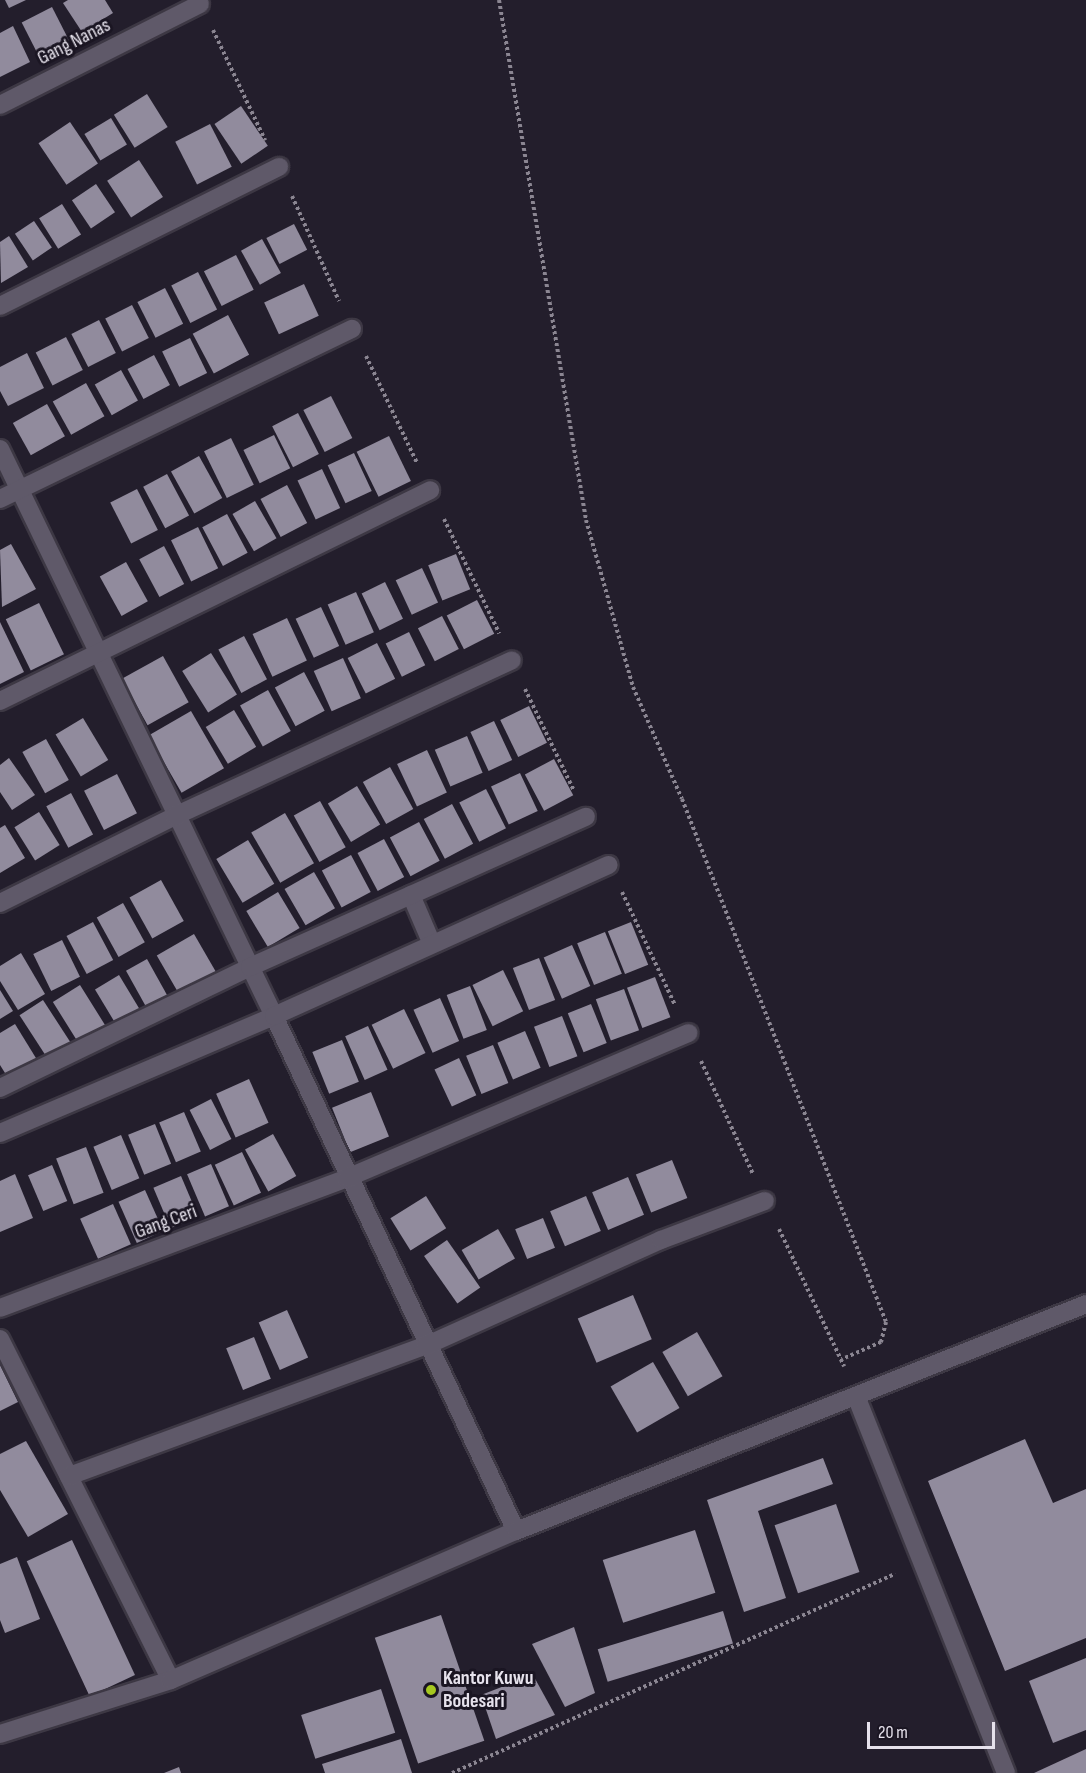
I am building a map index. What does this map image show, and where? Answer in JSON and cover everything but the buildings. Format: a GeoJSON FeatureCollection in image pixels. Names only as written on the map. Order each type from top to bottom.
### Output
{"type":"FeatureCollection","features":[{"type":"Feature","properties":{"kind":"street","name":"Gang Nanas"},"geometry":{"type":"LineString","coordinates":[[0,105],[200,4]]}},
{"type":"Feature","properties":{"kind":"street"},"geometry":{"type":"LineString","coordinates":[[0,306],[279,167]]}},
{"type":"Feature","properties":{"kind":"street"},"geometry":{"type":"LineString","coordinates":[[0,499],[352,329]]}},
{"type":"Feature","properties":{"kind":"street"},"geometry":{"type":"LineString","coordinates":[[0,449],[99,652],[175,816],[274,1016],[425,1346],[516,1532]]}},
{"type":"Feature","properties":{"kind":"street"},"geometry":{"type":"LineString","coordinates":[[0,701],[430,490]]}},
{"type":"Feature","properties":{"kind":"street"},"geometry":{"type":"LineString","coordinates":[[0,903],[175,816],[512,660]]}},
{"type":"Feature","properties":{"kind":"street"},"geometry":{"type":"LineString","coordinates":[[0,1088],[250,967],[586,817]]}},
{"type":"Feature","properties":{"kind":"street"},"geometry":{"type":"LineString","coordinates":[[0,1133],[274,1016],[609,865]]}},
{"type":"Feature","properties":{"kind":"street"},"geometry":{"type":"LineString","coordinates":[[411,895],[432,944]]}},
{"type":"Feature","properties":{"kind":"street","name":"Gang Ceri"},"geometry":{"type":"LineString","coordinates":[[0,1308],[347,1178],[688,1033]]}},
{"type":"Feature","properties":{"kind":"street"},"geometry":{"type":"LineString","coordinates":[[69,1476],[425,1346],[661,1240],[765,1201]]}},
{"type":"Feature","properties":{"kind":"street"},"geometry":{"type":"LineString","coordinates":[[0,1734],[171,1680],[516,1532],[1086,1304]]}},
{"type":"Feature","properties":{"kind":"street"},"geometry":{"type":"LineString","coordinates":[[0,1339],[171,1680]]}},
{"type":"Feature","properties":{"kind":"street"},"geometry":{"type":"LineString","coordinates":[[856,1396],[1006,1773]]}},
{"type":"Feature","properties":{"kind":"path"},"geometry":{"type":"LineString","coordinates":[[499,0],[586,520],[633,687],[682,799],[886,1322],[881,1342],[842,1359],[765,1201]]}},
{"type":"Feature","properties":{"kind":"path"},"geometry":{"type":"LineString","coordinates":[[200,4],[279,167]]}},
{"type":"Feature","properties":{"kind":"path"},"geometry":{"type":"LineString","coordinates":[[452,1773],[923,1561]]}},
{"type":"Feature","properties":{"kind":"place","name":"Kantor Kuwu Bodesari"},"geometry":{"type":"Point","coordinates":[431,1690]}}]}
